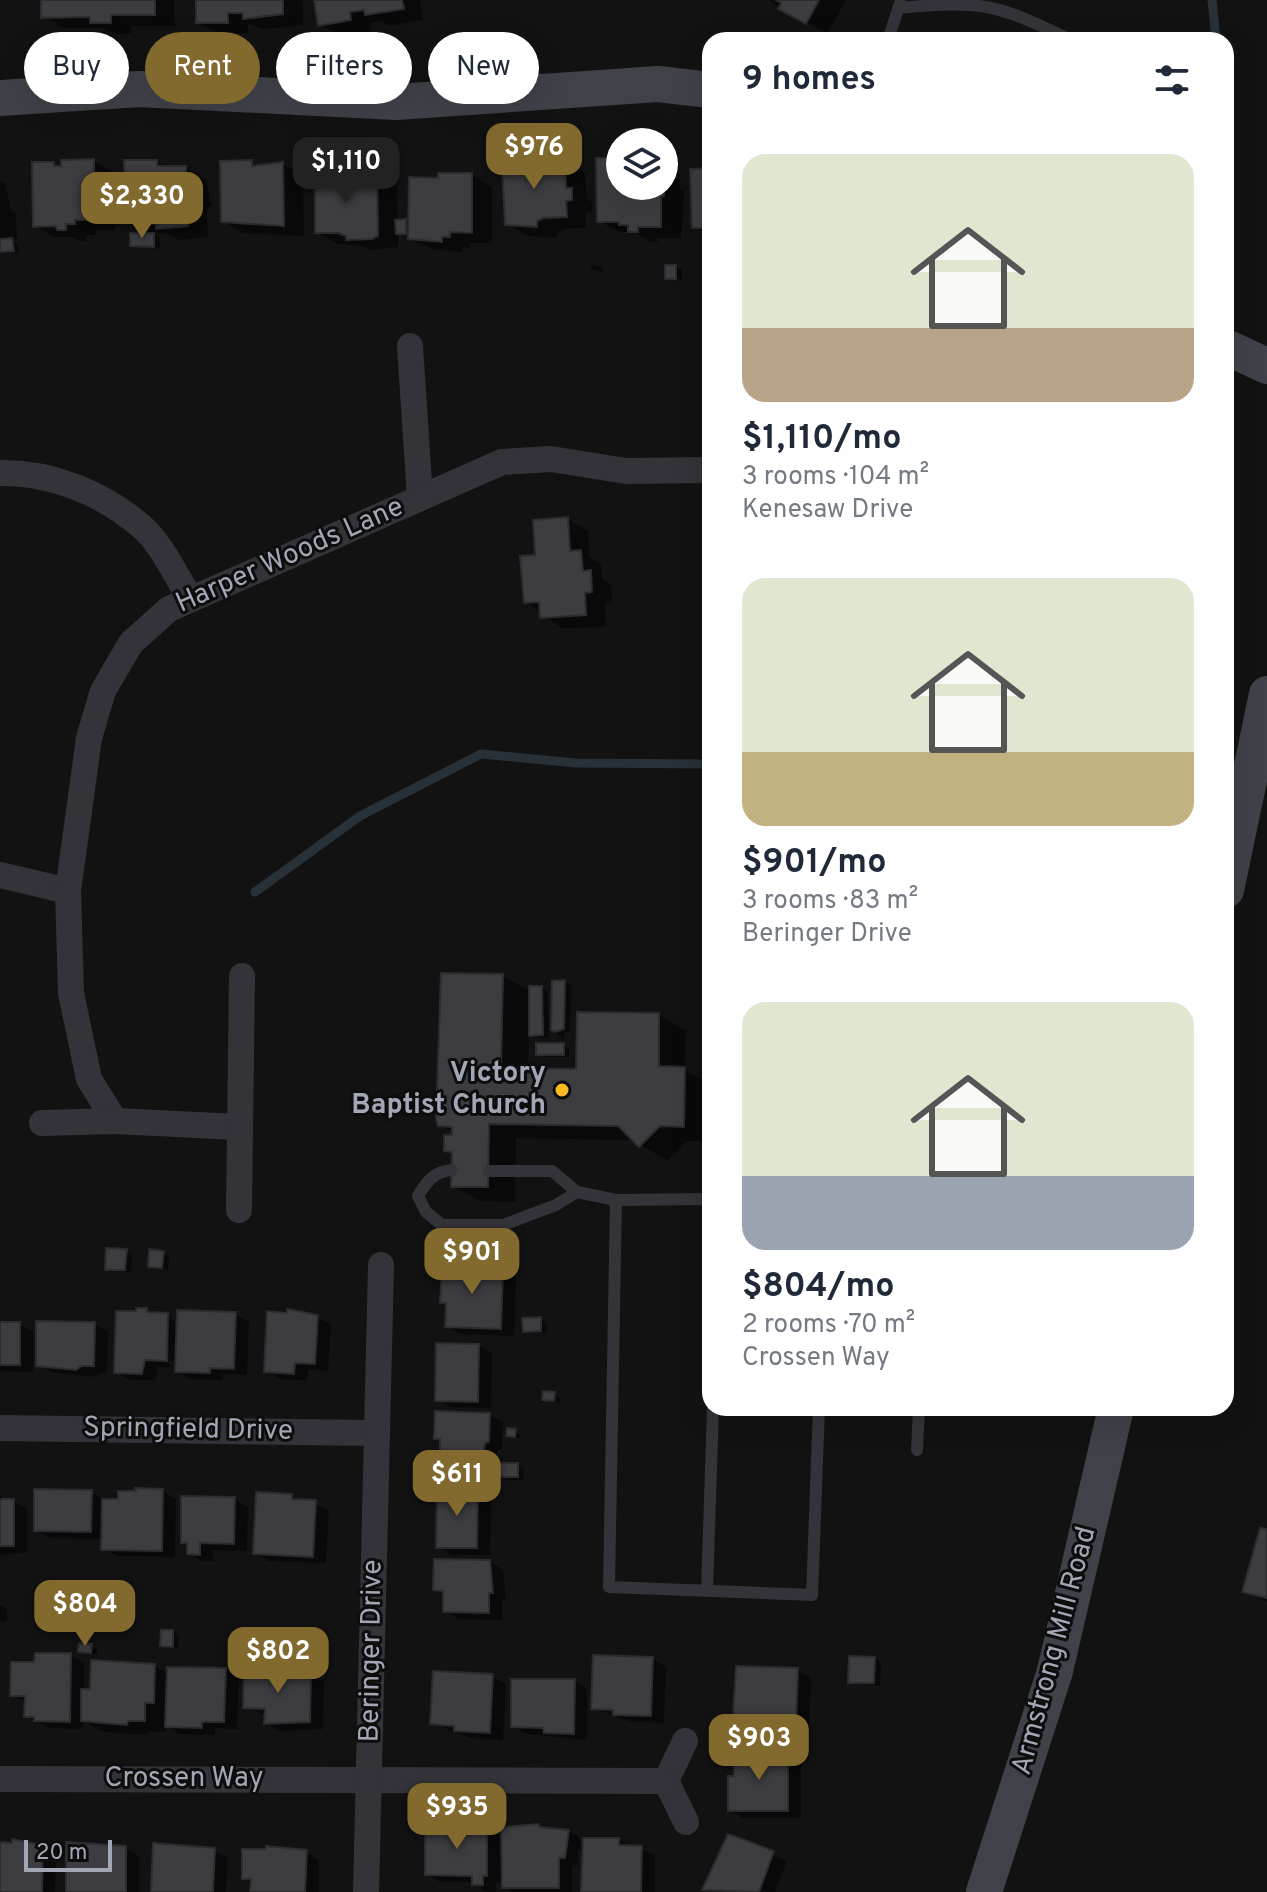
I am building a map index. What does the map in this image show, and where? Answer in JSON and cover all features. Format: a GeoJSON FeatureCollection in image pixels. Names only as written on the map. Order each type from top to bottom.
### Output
{"type":"FeatureCollection","features":[{"type":"Feature","properties":{"kind":"street"},"geometry":{"type":"LineString","coordinates":[[0,98],[139,89],[396,102],[658,84],[702,89]]}},
{"type":"Feature","properties":{"kind":"street"},"geometry":{"type":"LineString","coordinates":[[410,346],[420,498]]}},
{"type":"Feature","properties":{"kind":"street"},"geometry":{"type":"LineString","coordinates":[[1234,351],[1267,366]]}},
{"type":"Feature","properties":{"kind":"street","name":"Harper Woods Lane"},"geometry":{"type":"LineString","coordinates":[[115,1121],[89,1079],[71,993],[68,891],[89,738],[103,691],[131,643],[169,609],[502,462],[551,459],[626,471],[702,470]]}},
{"type":"Feature","properties":{"kind":"street"},"geometry":{"type":"LineString","coordinates":[[0,473],[30,472],[79,487],[144,528],[191,599]]}},
{"type":"Feature","properties":{"kind":"street"},"geometry":{"type":"LineString","coordinates":[[1234,852],[1267,694]]}},
{"type":"Feature","properties":{"kind":"street"},"geometry":{"type":"LineString","coordinates":[[0,875],[68,891]]}},
{"type":"Feature","properties":{"kind":"street"},"geometry":{"type":"LineString","coordinates":[[239,1210],[242,976]]}},
{"type":"Feature","properties":{"kind":"street"},"geometry":{"type":"LineString","coordinates":[[42,1123],[115,1121],[238,1127]]}},
{"type":"Feature","properties":{"kind":"street","name":"Beringer Drive"},"geometry":{"type":"LineString","coordinates":[[366,1892],[381,1265]]}},
{"type":"Feature","properties":{"kind":"street","name":"Armstrong Mill Road"},"geometry":{"type":"LineString","coordinates":[[984,1892],[1055,1671],[1114,1416]]}},
{"type":"Feature","properties":{"kind":"street","name":"Springfield Drive"},"geometry":{"type":"LineString","coordinates":[[0,1428],[376,1433]]}},
{"type":"Feature","properties":{"kind":"street"},"geometry":{"type":"LineString","coordinates":[[685,1741],[666,1781],[686,1822]]}},
{"type":"Feature","properties":{"kind":"street","name":"Crossen Way"},"geometry":{"type":"LineString","coordinates":[[0,1779],[666,1781]]}},
{"type":"Feature","properties":{"kind":"lane"},"geometry":{"type":"LineString","coordinates":[[891,32],[900,4],[950,1],[983,3],[1009,10],[1054,32]]}},
{"type":"Feature","properties":{"kind":"lane"},"geometry":{"type":"LineString","coordinates":[[452,1170],[441,1171],[425,1183],[418,1196],[426,1212],[442,1225],[503,1225],[556,1205],[577,1192]]}},
{"type":"Feature","properties":{"kind":"lane"},"geometry":{"type":"LineString","coordinates":[[489,1171],[552,1171],[577,1192],[616,1200],[702,1199]]}},
{"type":"Feature","properties":{"kind":"lane"},"geometry":{"type":"LineString","coordinates":[[616,1200],[609,1587],[812,1595],[819,1416]]}},
{"type":"Feature","properties":{"kind":"lane"},"geometry":{"type":"LineString","coordinates":[[707,1591],[713,1416]]}},
{"type":"Feature","properties":{"kind":"lane"},"geometry":{"type":"LineString","coordinates":[[917,1450],[919,1416]]}},
{"type":"Feature","properties":{"kind":"building"},"geometry":{"type":"Polygon","coordinates":[[[41,0],[155,0],[155,15],[111,15],[111,23],[90,23],[90,17],[41,18],[41,0]]]}},
{"type":"Feature","properties":{"kind":"building"},"geometry":{"type":"Polygon","coordinates":[[[196,0],[283,0],[283,14],[243,19],[243,13],[228,13],[228,23],[196,23],[196,0]]]}},
{"type":"Feature","properties":{"kind":"building"},"geometry":{"type":"Polygon","coordinates":[[[314,0],[402,0],[404,9],[365,15],[364,10],[350,12],[351,20],[318,26],[314,0]]]}},
{"type":"Feature","properties":{"kind":"building"},"geometry":{"type":"Polygon","coordinates":[[[776,0],[819,0],[806,24],[778,9],[781,3],[776,0]]]}},
{"type":"Feature","properties":{"kind":"building"},"geometry":{"type":"Polygon","coordinates":[[[596,158],[606,158],[606,200],[661,200],[661,227],[638,227],[638,232],[628,232],[628,225],[619,225],[619,222],[597,222],[596,158]]]}},
{"type":"Feature","properties":{"kind":"building"},"geometry":{"type":"Polygon","coordinates":[[[94,159],[94,175],[100,175],[100,191],[94,191],[95,220],[75,220],[75,224],[66,224],[66,230],[57,230],[56,226],[33,227],[32,162],[54,162],[54,166],[61,166],[61,160],[94,159]]]}},
{"type":"Feature","properties":{"kind":"building"},"geometry":{"type":"Polygon","coordinates":[[[524,159],[524,164],[532,164],[531,160],[565,159],[566,188],[572,188],[572,200],[566,201],[567,217],[543,218],[537,221],[537,227],[505,225],[502,160],[524,159]]]}},
{"type":"Feature","properties":{"kind":"building"},"geometry":{"type":"Polygon","coordinates":[[[124,160],[157,160],[157,166],[186,166],[186,181],[192,180],[193,196],[187,196],[188,226],[156,229],[156,224],[148,224],[148,221],[125,221],[124,160]]]}},
{"type":"Feature","properties":{"kind":"building"},"geometry":{"type":"Polygon","coordinates":[[[252,160],[252,166],[283,162],[284,226],[221,222],[220,161],[252,160]]]}},
{"type":"Feature","properties":{"kind":"building"},"geometry":{"type":"Polygon","coordinates":[[[702,168],[702,228],[692,228],[690,169],[702,168]]]}},
{"type":"Feature","properties":{"kind":"building"},"geometry":{"type":"Polygon","coordinates":[[[347,170],[348,177],[377,173],[378,236],[372,239],[346,240],[346,236],[338,233],[315,233],[315,171],[347,170]]]}},
{"type":"Feature","properties":{"kind":"building"},"geometry":{"type":"Polygon","coordinates":[[[438,173],[472,173],[472,233],[450,232],[450,237],[442,237],[442,242],[408,239],[409,177],[438,178],[438,173]]]}},
{"type":"Feature","properties":{"kind":"building"},"geometry":{"type":"Polygon","coordinates":[[[406,219],[406,234],[396,234],[395,220],[406,219]]]}},
{"type":"Feature","properties":{"kind":"building"},"geometry":{"type":"Polygon","coordinates":[[[130,233],[154,233],[154,247],[130,246],[130,233]]]}},
{"type":"Feature","properties":{"kind":"building"},"geometry":{"type":"Polygon","coordinates":[[[12,238],[14,251],[0,252],[0,239],[12,238]]]}},
{"type":"Feature","properties":{"kind":"building"},"geometry":{"type":"Polygon","coordinates":[[[665,265],[676,265],[676,279],[665,279],[665,265]]]}},
{"type":"Feature","properties":{"kind":"building"},"geometry":{"type":"Polygon","coordinates":[[[568,517],[570,551],[581,550],[583,571],[591,570],[592,592],[585,593],[586,615],[540,618],[539,602],[524,603],[520,556],[535,555],[533,520],[568,517]]]}},
{"type":"Feature","properties":{"kind":"building","name":"Victory Baptist Church"},"geometry":{"type":"Polygon","coordinates":[[[441,973],[503,974],[501,1068],[576,1069],[577,1012],[659,1013],[659,1066],[685,1067],[684,1127],[660,1126],[639,1147],[618,1126],[489,1124],[488,1187],[451,1187],[452,1152],[444,1151],[444,1135],[452,1135],[452,1127],[438,1126],[436,1119],[441,973]]]}},
{"type":"Feature","properties":{"kind":"building"},"geometry":{"type":"Polygon","coordinates":[[[565,980],[564,1029],[555,1032],[551,1030],[552,981],[565,980]]]}},
{"type":"Feature","properties":{"kind":"building"},"geometry":{"type":"Polygon","coordinates":[[[529,986],[542,986],[543,1035],[529,1036],[529,986]]]}},
{"type":"Feature","properties":{"kind":"building"},"geometry":{"type":"Polygon","coordinates":[[[536,1043],[564,1043],[564,1055],[536,1055],[536,1043]]]}},
{"type":"Feature","properties":{"kind":"building"},"geometry":{"type":"Polygon","coordinates":[[[106,1248],[127,1249],[125,1270],[105,1270],[106,1248]]]}},
{"type":"Feature","properties":{"kind":"building"},"geometry":{"type":"Polygon","coordinates":[[[149,1249],[164,1251],[162,1268],[148,1267],[149,1249]]]}},
{"type":"Feature","properties":{"kind":"building"},"geometry":{"type":"Polygon","coordinates":[[[442,1265],[503,1267],[501,1329],[445,1327],[446,1303],[440,1303],[442,1265]]]}},
{"type":"Feature","properties":{"kind":"building"},"geometry":{"type":"Polygon","coordinates":[[[136,1308],[168,1313],[167,1361],[145,1360],[142,1374],[114,1373],[116,1311],[136,1311],[136,1308]]]}},
{"type":"Feature","properties":{"kind":"building"},"geometry":{"type":"Polygon","coordinates":[[[287,1309],[318,1315],[315,1364],[295,1363],[294,1374],[264,1372],[267,1311],[287,1313],[287,1309]]]}},
{"type":"Feature","properties":{"kind":"building"},"geometry":{"type":"Polygon","coordinates":[[[177,1310],[236,1312],[234,1369],[210,1368],[210,1373],[175,1372],[177,1310]]]}},
{"type":"Feature","properties":{"kind":"building"},"geometry":{"type":"Polygon","coordinates":[[[541,1317],[541,1331],[523,1332],[522,1318],[541,1317]]]}},
{"type":"Feature","properties":{"kind":"building"},"geometry":{"type":"Polygon","coordinates":[[[36,1321],[95,1322],[94,1366],[82,1366],[76,1370],[36,1366],[36,1321]]]}},
{"type":"Feature","properties":{"kind":"building"},"geometry":{"type":"Polygon","coordinates":[[[0,1322],[20,1322],[20,1365],[0,1365],[0,1322]]]}},
{"type":"Feature","properties":{"kind":"building"},"geometry":{"type":"Polygon","coordinates":[[[436,1343],[479,1344],[478,1402],[435,1401],[436,1343]]]}},
{"type":"Feature","properties":{"kind":"building"},"geometry":{"type":"Polygon","coordinates":[[[543,1391],[555,1392],[554,1401],[542,1400],[543,1391]]]}},
{"type":"Feature","properties":{"kind":"building"},"geometry":{"type":"Polygon","coordinates":[[[435,1411],[490,1413],[489,1442],[485,1443],[484,1451],[488,1451],[488,1465],[440,1463],[440,1439],[434,1439],[435,1411]]]}},
{"type":"Feature","properties":{"kind":"building"},"geometry":{"type":"Polygon","coordinates":[[[507,1428],[516,1429],[515,1437],[506,1436],[507,1428]]]}},
{"type":"Feature","properties":{"kind":"building"},"geometry":{"type":"Polygon","coordinates":[[[499,1463],[518,1463],[518,1477],[498,1477],[499,1463]]]}},
{"type":"Feature","properties":{"kind":"building"},"geometry":{"type":"Polygon","coordinates":[[[135,1488],[163,1489],[162,1551],[101,1550],[102,1499],[118,1499],[118,1491],[136,1491],[135,1488]]]}},
{"type":"Feature","properties":{"kind":"building"},"geometry":{"type":"Polygon","coordinates":[[[34,1489],[92,1490],[91,1532],[34,1531],[34,1489]]]}},
{"type":"Feature","properties":{"kind":"building"},"geometry":{"type":"Polygon","coordinates":[[[437,1489],[478,1489],[477,1548],[436,1548],[437,1489]]]}},
{"type":"Feature","properties":{"kind":"building"},"geometry":{"type":"Polygon","coordinates":[[[256,1492],[292,1494],[292,1499],[316,1500],[313,1557],[253,1554],[256,1492]]]}},
{"type":"Feature","properties":{"kind":"building"},"geometry":{"type":"Polygon","coordinates":[[[181,1496],[235,1497],[234,1544],[200,1543],[200,1555],[187,1554],[187,1543],[181,1543],[181,1496]]]}},
{"type":"Feature","properties":{"kind":"building"},"geometry":{"type":"Polygon","coordinates":[[[0,1499],[14,1499],[14,1546],[0,1546],[0,1499]]]}},
{"type":"Feature","properties":{"kind":"building"},"geometry":{"type":"Polygon","coordinates":[[[1260,1528],[1267,1529],[1267,1598],[1242,1592],[1260,1528]]]}},
{"type":"Feature","properties":{"kind":"building"},"geometry":{"type":"Polygon","coordinates":[[[434,1559],[490,1560],[493,1593],[489,1593],[489,1613],[443,1612],[443,1591],[433,1590],[434,1559]]]}},
{"type":"Feature","properties":{"kind":"building"},"geometry":{"type":"Polygon","coordinates":[[[161,1630],[173,1630],[173,1647],[160,1646],[161,1630]]]}},
{"type":"Feature","properties":{"kind":"building"},"geometry":{"type":"Polygon","coordinates":[[[79,1643],[92,1644],[91,1653],[78,1652],[79,1643]]]}},
{"type":"Feature","properties":{"kind":"building"},"geometry":{"type":"Polygon","coordinates":[[[35,1653],[71,1653],[70,1722],[34,1721],[34,1717],[24,1717],[25,1696],[10,1696],[11,1662],[34,1662],[35,1653]]]}},
{"type":"Feature","properties":{"kind":"building"},"geometry":{"type":"Polygon","coordinates":[[[593,1655],[653,1657],[651,1716],[613,1715],[613,1710],[591,1709],[593,1655]]]}},
{"type":"Feature","properties":{"kind":"building"},"geometry":{"type":"Polygon","coordinates":[[[849,1656],[875,1657],[874,1683],[848,1683],[849,1656]]]}},
{"type":"Feature","properties":{"kind":"building"},"geometry":{"type":"Polygon","coordinates":[[[91,1660],[155,1664],[154,1703],[145,1703],[145,1721],[128,1721],[127,1725],[81,1721],[81,1689],[90,1689],[91,1660]]]}},
{"type":"Feature","properties":{"kind":"building"},"geometry":{"type":"Polygon","coordinates":[[[736,1666],[798,1668],[796,1724],[757,1723],[757,1734],[732,1733],[736,1666]]]}},
{"type":"Feature","properties":{"kind":"building"},"geometry":{"type":"Polygon","coordinates":[[[167,1667],[226,1668],[224,1722],[202,1722],[202,1728],[165,1727],[167,1667]]]}},
{"type":"Feature","properties":{"kind":"building"},"geometry":{"type":"Polygon","coordinates":[[[244,1668],[311,1673],[310,1722],[264,1724],[265,1709],[243,1708],[244,1668]]]}},
{"type":"Feature","properties":{"kind":"building"},"geometry":{"type":"Polygon","coordinates":[[[433,1671],[493,1674],[490,1733],[454,1731],[454,1726],[430,1724],[433,1671]]]}},
{"type":"Feature","properties":{"kind":"building"},"geometry":{"type":"Polygon","coordinates":[[[511,1679],[575,1679],[574,1734],[544,1733],[543,1728],[511,1727],[511,1679]]]}},
{"type":"Feature","properties":{"kind":"building"},"geometry":{"type":"Polygon","coordinates":[[[734,1752],[788,1752],[788,1811],[728,1811],[728,1776],[734,1776],[734,1752]]]}},
{"type":"Feature","properties":{"kind":"building"},"geometry":{"type":"Polygon","coordinates":[[[487,1824],[487,1876],[483,1876],[483,1885],[472,1885],[472,1876],[425,1875],[425,1826],[487,1824]]]}},
{"type":"Feature","properties":{"kind":"building"},"geometry":{"type":"Polygon","coordinates":[[[539,1824],[539,1827],[569,1830],[565,1858],[559,1858],[559,1888],[502,1888],[501,1827],[539,1824]]]}},
{"type":"Feature","properties":{"kind":"building"},"geometry":{"type":"Polygon","coordinates":[[[728,1834],[774,1851],[759,1892],[702,1890],[728,1834]]]}},
{"type":"Feature","properties":{"kind":"building"},"geometry":{"type":"Polygon","coordinates":[[[583,1838],[619,1838],[619,1845],[642,1846],[641,1892],[581,1892],[583,1838]]]}},
{"type":"Feature","properties":{"kind":"building"},"geometry":{"type":"Polygon","coordinates":[[[12,1839],[43,1845],[42,1892],[0,1892],[0,1842],[12,1843],[12,1839]]]}},
{"type":"Feature","properties":{"kind":"building"},"geometry":{"type":"Polygon","coordinates":[[[66,1842],[126,1846],[126,1892],[66,1892],[66,1842]]]}},
{"type":"Feature","properties":{"kind":"building"},"geometry":{"type":"Polygon","coordinates":[[[153,1843],[215,1848],[213,1892],[151,1892],[153,1843]]]}},
{"type":"Feature","properties":{"kind":"building"},"geometry":{"type":"Polygon","coordinates":[[[266,1846],[307,1850],[305,1892],[250,1892],[251,1879],[242,1879],[242,1849],[266,1849],[266,1846]]]}},
{"type":"Feature","properties":{"kind":"waterway"},"geometry":{"type":"LineString","coordinates":[[1212,0],[1215,32]]}},
{"type":"Feature","properties":{"kind":"waterway"},"geometry":{"type":"LineString","coordinates":[[255,892],[360,816],[481,754],[576,763],[702,764]]}},
{"type":"Feature","properties":{"kind":"place","name":"Victory Baptist Church"},"geometry":{"type":"Point","coordinates":[562,1090]}}]}
